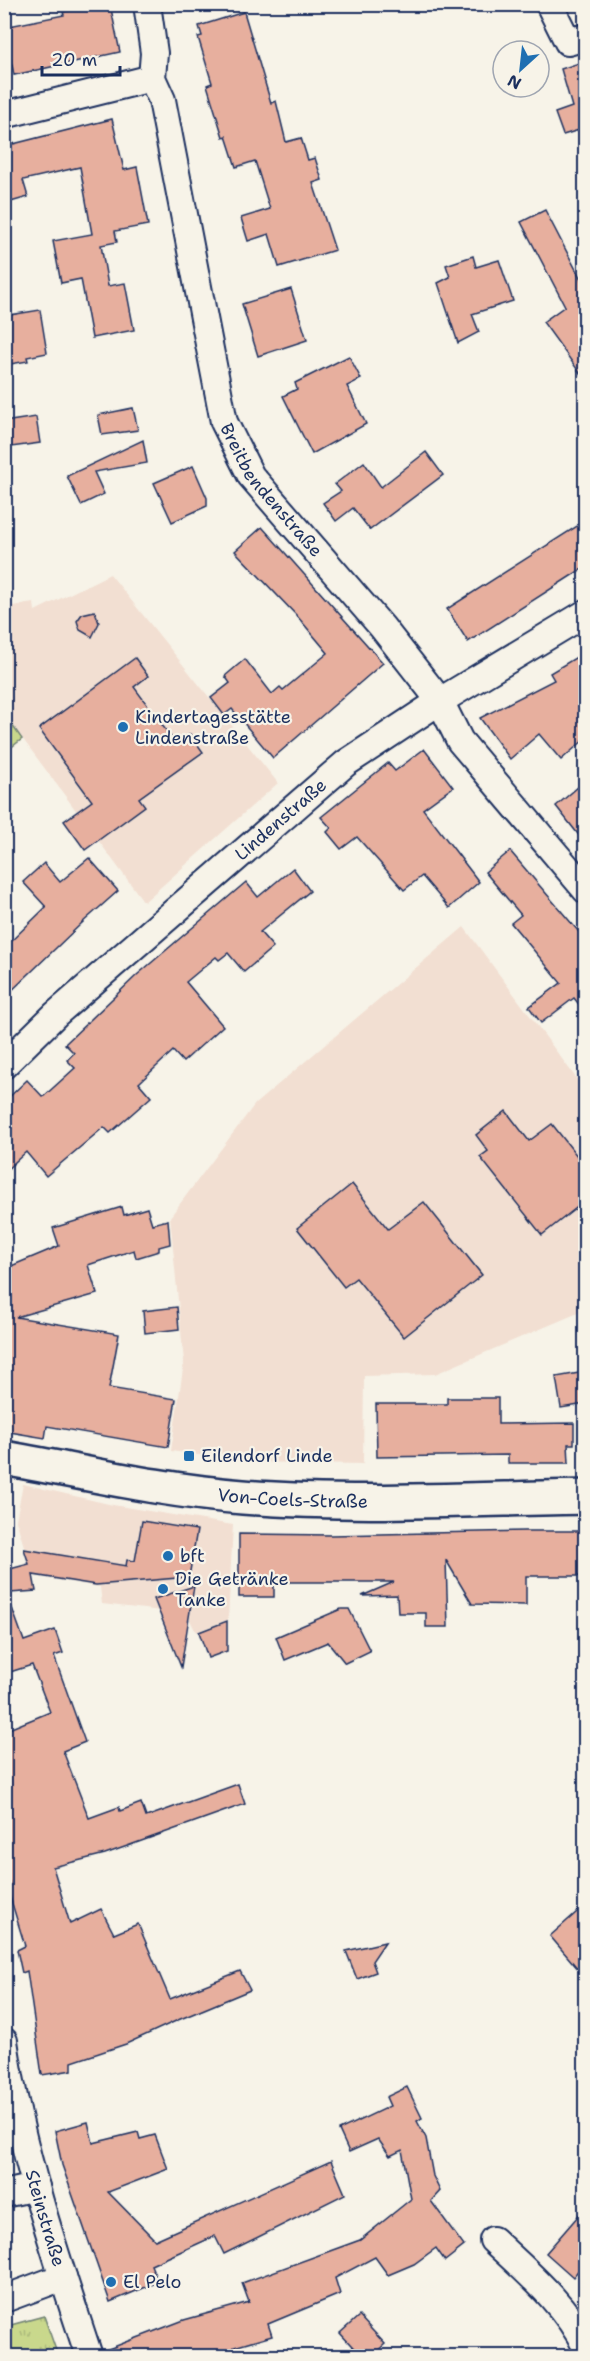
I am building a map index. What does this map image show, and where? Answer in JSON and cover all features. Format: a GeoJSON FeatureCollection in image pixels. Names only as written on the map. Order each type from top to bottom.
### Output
{"type":"FeatureCollection","features":[{"type":"Feature","properties":{"kind":"main road","name":"Von-Coels-Straße"},"geometry":{"type":"LineString","coordinates":[[4,1458],[173,1488],[245,1498],[322,1501],[585,1497]]}},
{"type":"Feature","properties":{"kind":"street","name":"Breitbendenstraße"},"geometry":{"type":"LineString","coordinates":[[147,4],[154,53],[152,78],[162,100],[224,422],[251,476],[382,627],[440,701],[460,741],[585,890]]}},
{"type":"Feature","properties":{"kind":"street"},"geometry":{"type":"LineString","coordinates":[[549,4],[568,42],[585,37]]}},
{"type":"Feature","properties":{"kind":"street"},"geometry":{"type":"LineString","coordinates":[[4,115],[152,78]]}},
{"type":"Feature","properties":{"kind":"street","name":"Lindenstraße"},"geometry":{"type":"LineString","coordinates":[[4,1065],[56,1014],[346,763],[440,701],[585,613]]}},
{"type":"Feature","properties":{"kind":"street","name":"Steinstraße"},"geometry":{"type":"LineString","coordinates":[[4,2041],[12,2090],[36,2187],[89,2356]]}},
{"type":"Feature","properties":{"kind":"street"},"geometry":{"type":"LineString","coordinates":[[4,2194],[36,2187]]}},
{"type":"Feature","properties":{"kind":"street"},"geometry":{"type":"LineString","coordinates":[[492,2240],[538,2282],[579,2332],[585,2347]]}},
{"type":"Feature","properties":{"kind":"street"},"geometry":{"type":"LineString","coordinates":[[4,2299],[63,2277]]}},
{"type":"Feature","properties":{"kind":"shaded area","name":"Kindertagesstätte Lindenstraße"},"geometry":{"type":"Polygon","coordinates":[[[110,574],[278,783],[144,902],[5,715],[5,607],[34,603],[35,611],[110,574]]]}},
{"type":"Feature","properties":{"kind":"shaded area"},"geometry":{"type":"Polygon","coordinates":[[[464,927],[585,1090],[585,1310],[435,1374],[364,1376],[363,1464],[248,1462],[171,1451],[184,1362],[170,1217],[255,1104],[464,927]]]}},
{"type":"Feature","properties":{"kind":"shaded area","name":"bft"},"geometry":{"type":"Polygon","coordinates":[[[23,1484],[113,1505],[233,1525],[228,1620],[196,1632],[187,1614],[102,1604],[100,1587],[33,1576],[16,1520],[23,1484]]]}},
{"type":"Feature","properties":{"kind":"green space"},"geometry":{"type":"Polygon","coordinates":[[[5,715],[22,739],[4,752],[5,715]]]}},
{"type":"Feature","properties":{"kind":"green space"},"geometry":{"type":"Polygon","coordinates":[[[44,2316],[58,2356],[5,2356],[5,2340],[11,2325],[44,2316]]]}},
{"type":"Feature","properties":{"kind":"building"},"geometry":{"type":"Polygon","coordinates":[[[97,4],[110,4],[120,52],[14,75],[4,27],[64,15],[63,12],[97,4]]]}},
{"type":"Feature","properties":{"kind":"building"},"geometry":{"type":"Polygon","coordinates":[[[244,12],[271,103],[276,101],[286,142],[301,138],[308,160],[315,158],[322,180],[313,183],[335,250],[279,267],[269,234],[248,241],[241,218],[270,209],[255,161],[236,167],[226,136],[223,137],[207,85],[212,83],[198,37],[202,36],[199,26],[244,12]]]}},
{"type":"Feature","properties":{"kind":"building"},"geometry":{"type":"Polygon","coordinates":[[[585,61],[585,134],[580,134],[579,130],[563,135],[555,113],[572,107],[561,69],[585,61]]]}},
{"type":"Feature","properties":{"kind":"building"},"geometry":{"type":"Polygon","coordinates":[[[112,119],[124,170],[137,167],[148,225],[115,231],[117,242],[101,245],[108,286],[125,283],[134,330],[92,338],[81,279],[61,283],[53,241],[92,234],[80,167],[23,180],[28,197],[4,204],[4,136],[11,135],[13,144],[112,119]]]}},
{"type":"Feature","properties":{"kind":"building"},"geometry":{"type":"Polygon","coordinates":[[[545,210],[585,287],[585,380],[543,322],[565,306],[521,222],[545,210]]]}},
{"type":"Feature","properties":{"kind":"building"},"geometry":{"type":"Polygon","coordinates":[[[473,256],[476,267],[499,260],[513,301],[472,314],[479,332],[458,343],[438,283],[450,277],[446,265],[473,256]]]}},
{"type":"Feature","properties":{"kind":"building"},"geometry":{"type":"Polygon","coordinates":[[[291,289],[307,340],[258,356],[242,304],[291,289]]]}},
{"type":"Feature","properties":{"kind":"building"},"geometry":{"type":"Polygon","coordinates":[[[40,310],[47,353],[27,357],[28,361],[4,365],[4,316],[40,310]]]}},
{"type":"Feature","properties":{"kind":"building"},"geometry":{"type":"Polygon","coordinates":[[[349,356],[361,379],[347,386],[366,424],[312,454],[283,396],[297,389],[295,383],[349,356]]]}},
{"type":"Feature","properties":{"kind":"building"},"geometry":{"type":"Polygon","coordinates":[[[133,408],[138,430],[102,435],[98,415],[133,408]]]}},
{"type":"Feature","properties":{"kind":"building"},"geometry":{"type":"Polygon","coordinates":[[[36,417],[40,443],[4,448],[4,422],[36,417]]]}},
{"type":"Feature","properties":{"kind":"building"},"geometry":{"type":"Polygon","coordinates":[[[143,440],[147,463],[94,472],[104,494],[81,505],[67,476],[143,440]]]}},
{"type":"Feature","properties":{"kind":"building"},"geometry":{"type":"Polygon","coordinates":[[[426,452],[443,475],[370,530],[353,508],[336,521],[323,503],[341,491],[335,484],[364,462],[381,487],[426,452]]]}},
{"type":"Feature","properties":{"kind":"building"},"geometry":{"type":"Polygon","coordinates":[[[193,466],[207,498],[207,506],[172,522],[154,483],[193,466]]]}},
{"type":"Feature","properties":{"kind":"building"},"geometry":{"type":"Polygon","coordinates":[[[585,521],[585,567],[468,642],[447,609],[585,521]]]}},
{"type":"Feature","properties":{"kind":"building"},"geometry":{"type":"Polygon","coordinates":[[[262,527],[383,663],[273,758],[232,709],[224,715],[211,698],[230,683],[225,676],[245,659],[272,694],[280,687],[283,690],[328,653],[297,616],[235,551],[262,527]]]}},
{"type":"Feature","properties":{"kind":"building"},"geometry":{"type":"Polygon","coordinates":[[[95,611],[99,623],[92,637],[80,630],[77,621],[82,614],[95,611]]]}},
{"type":"Feature","properties":{"kind":"building"},"geometry":{"type":"Polygon","coordinates":[[[585,652],[585,739],[561,760],[539,734],[510,759],[480,718],[554,680],[550,673],[585,652]]]}},
{"type":"Feature","properties":{"kind":"building"},"geometry":{"type":"Polygon","coordinates":[[[135,658],[148,676],[134,687],[176,744],[190,734],[203,752],[139,798],[145,806],[85,850],[64,821],[92,801],[39,729],[135,658]]]}},
{"type":"Feature","properties":{"kind":"building"},"geometry":{"type":"Polygon","coordinates":[[[424,749],[453,787],[423,809],[479,882],[449,908],[422,876],[404,890],[357,837],[341,849],[327,832],[331,828],[321,817],[388,763],[395,771],[424,749]]]}},
{"type":"Feature","properties":{"kind":"building"},"geometry":{"type":"Polygon","coordinates":[[[585,781],[585,843],[556,806],[585,781]]]}},
{"type":"Feature","properties":{"kind":"building"},"geometry":{"type":"Polygon","coordinates":[[[510,851],[585,939],[585,1012],[574,998],[541,1023],[529,1007],[561,983],[511,923],[521,915],[485,872],[510,851]]]}},
{"type":"Feature","properties":{"kind":"building"},"geometry":{"type":"Polygon","coordinates":[[[89,858],[118,891],[4,998],[4,948],[46,907],[23,882],[44,863],[60,882],[89,858]]]}},
{"type":"Feature","properties":{"kind":"building"},"geometry":{"type":"Polygon","coordinates":[[[293,868],[310,891],[260,932],[273,947],[244,972],[228,953],[219,960],[216,957],[186,982],[223,1026],[183,1062],[173,1051],[139,1083],[151,1097],[110,1133],[104,1127],[46,1176],[26,1152],[4,1172],[4,1102],[27,1080],[43,1097],[75,1068],[67,1060],[74,1053],[65,1044],[137,975],[246,882],[258,897],[293,868]]]}},
{"type":"Feature","properties":{"kind":"building"},"geometry":{"type":"Polygon","coordinates":[[[506,1111],[529,1141],[552,1124],[585,1166],[585,1201],[542,1235],[480,1157],[488,1151],[476,1135],[506,1111]]]}},
{"type":"Feature","properties":{"kind":"building"},"geometry":{"type":"Polygon","coordinates":[[[352,1184],[388,1229],[424,1202],[482,1275],[404,1337],[356,1278],[344,1287],[297,1228],[352,1184]]]}},
{"type":"Feature","properties":{"kind":"building"},"geometry":{"type":"Polygon","coordinates":[[[122,1207],[124,1215],[147,1208],[152,1224],[168,1220],[170,1244],[159,1247],[159,1251],[136,1258],[134,1250],[88,1265],[97,1294],[16,1317],[119,1334],[109,1388],[176,1399],[168,1447],[47,1426],[45,1438],[4,1431],[4,1269],[59,1246],[53,1228],[122,1207]]]}},
{"type":"Feature","properties":{"kind":"building"},"geometry":{"type":"Polygon","coordinates":[[[177,1307],[179,1329],[145,1333],[143,1311],[177,1307]]]}},
{"type":"Feature","properties":{"kind":"building"},"geometry":{"type":"Polygon","coordinates":[[[585,1372],[585,1404],[561,1408],[556,1377],[585,1372]]]}},
{"type":"Feature","properties":{"kind":"building"},"geometry":{"type":"Polygon","coordinates":[[[447,1398],[498,1398],[498,1424],[574,1423],[574,1444],[568,1444],[569,1463],[508,1463],[508,1455],[377,1457],[376,1404],[447,1404],[447,1398]]]}},
{"type":"Feature","properties":{"kind":"building"},"geometry":{"type":"Polygon","coordinates":[[[142,1521],[197,1530],[189,1577],[96,1585],[33,1575],[36,1591],[10,1593],[6,1570],[29,1564],[24,1549],[126,1566],[127,1560],[135,1561],[142,1521]]]}},
{"type":"Feature","properties":{"kind":"building"},"geometry":{"type":"Polygon","coordinates":[[[585,1531],[585,1576],[526,1576],[526,1605],[472,1604],[446,1560],[448,1627],[426,1627],[426,1613],[398,1613],[397,1595],[362,1596],[394,1582],[274,1582],[274,1597],[239,1597],[239,1534],[331,1535],[585,1531]]]}},
{"type":"Feature","properties":{"kind":"building"},"geometry":{"type":"Polygon","coordinates":[[[194,1586],[181,1667],[154,1599],[194,1586]]]}},
{"type":"Feature","properties":{"kind":"building"},"geometry":{"type":"Polygon","coordinates":[[[4,1594],[7,1594],[24,1641],[55,1630],[63,1653],[54,1656],[85,1742],[63,1751],[89,1818],[119,1807],[120,1811],[141,1803],[146,1817],[238,1784],[245,1804],[105,1854],[53,1867],[70,1924],[101,1909],[114,1934],[138,1924],[170,1999],[240,1971],[250,1990],[126,2044],[72,2062],[72,2070],[42,2075],[27,1971],[22,1973],[17,1950],[25,1946],[7,1887],[10,1886],[4,1865],[4,1731],[50,1712],[32,1665],[4,1674],[4,1594]]]}},
{"type":"Feature","properties":{"kind":"building"},"geometry":{"type":"Polygon","coordinates":[[[341,1609],[349,1609],[370,1651],[345,1663],[328,1642],[285,1660],[276,1637],[341,1609]]]}},
{"type":"Feature","properties":{"kind":"building"},"geometry":{"type":"Polygon","coordinates":[[[227,1621],[227,1651],[208,1658],[199,1632],[227,1621]]]}},
{"type":"Feature","properties":{"kind":"building"},"geometry":{"type":"Polygon","coordinates":[[[585,1905],[585,1977],[550,1936],[585,1905]]]}},
{"type":"Feature","properties":{"kind":"building"},"geometry":{"type":"Polygon","coordinates":[[[385,1942],[372,1961],[376,1972],[357,1979],[346,1951],[385,1942]]]}},
{"type":"Feature","properties":{"kind":"building"},"geometry":{"type":"Polygon","coordinates":[[[407,2087],[422,2118],[417,2121],[426,2138],[433,2176],[440,2191],[431,2201],[464,2246],[445,2261],[436,2248],[414,2264],[388,2275],[375,2257],[335,2278],[340,2294],[268,2324],[272,2336],[234,2347],[235,2356],[104,2356],[103,2351],[184,2320],[249,2302],[242,2283],[360,2240],[411,2199],[402,2150],[390,2156],[378,2139],[349,2152],[339,2130],[390,2106],[386,2097],[407,2087]]]}},
{"type":"Feature","properties":{"kind":"building"},"geometry":{"type":"Polygon","coordinates":[[[88,2122],[93,2143],[138,2132],[140,2139],[155,2135],[168,2169],[108,2192],[155,2240],[331,2161],[345,2194],[224,2254],[215,2236],[151,2265],[158,2282],[110,2302],[62,2165],[55,2131],[88,2122]]]}},
{"type":"Feature","properties":{"kind":"building"},"geometry":{"type":"Polygon","coordinates":[[[585,2208],[585,2262],[573,2277],[546,2253],[585,2208]]]}},
{"type":"Feature","properties":{"kind":"building"},"geometry":{"type":"Polygon","coordinates":[[[359,2316],[385,2344],[372,2356],[361,2356],[340,2333],[359,2316]]]}},
{"type":"Feature","properties":{"kind":"place","name":"Kindertagesstätte Lindenstraße"},"geometry":{"type":"Point","coordinates":[123,727]}},
{"type":"Feature","properties":{"kind":"place","name":"Eilendorf Linde"},"geometry":{"type":"Point","coordinates":[189,1456]}},
{"type":"Feature","properties":{"kind":"place","name":"bft"},"geometry":{"type":"Point","coordinates":[168,1556]}},
{"type":"Feature","properties":{"kind":"place","name":"Die Getränke Tanke"},"geometry":{"type":"Point","coordinates":[163,1589]}},
{"type":"Feature","properties":{"kind":"place","name":"El Pelo"},"geometry":{"type":"Point","coordinates":[111,2282]}}]}
